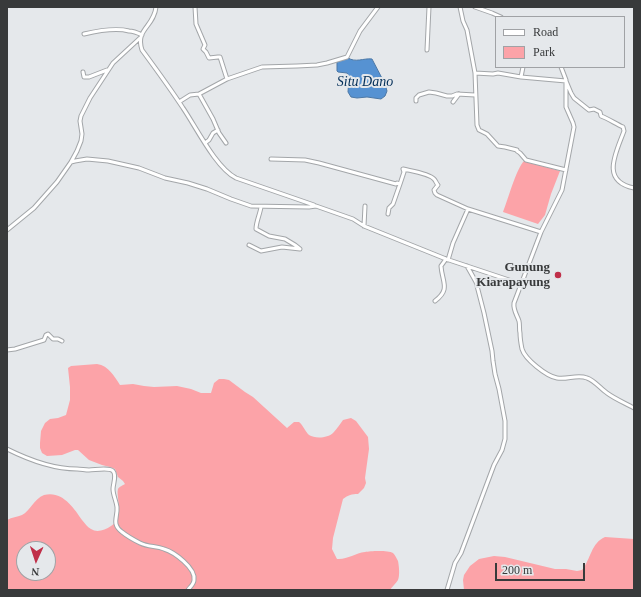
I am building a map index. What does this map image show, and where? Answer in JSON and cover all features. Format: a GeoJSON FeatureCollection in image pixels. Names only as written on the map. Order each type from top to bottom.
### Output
{"type":"FeatureCollection","features":[{"type":"Feature","properties":{"kind":"street"},"geometry":{"type":"LineString","coordinates":[[7,230],[34,208],[58,182],[71,162],[81,141],[81,116],[90,98],[107,70],[141,36],[154,18],[156,7]]}},
{"type":"Feature","properties":{"kind":"street"},"geometry":{"type":"LineString","coordinates":[[195,7],[196,24],[205,45],[203,49],[209,58],[220,57],[227,79]]}},
{"type":"Feature","properties":{"kind":"street"},"geometry":{"type":"LineString","coordinates":[[179,102],[190,95],[199,94],[227,79],[262,67],[298,66],[327,63],[347,57],[360,31],[378,7]]}},
{"type":"Feature","properties":{"kind":"street"},"geometry":{"type":"LineString","coordinates":[[427,50],[429,7]]}},
{"type":"Feature","properties":{"kind":"street"},"geometry":{"type":"LineString","coordinates":[[460,7],[463,21],[467,30],[475,73],[477,125],[479,130],[487,134],[498,146],[517,150],[526,160],[566,170]]}},
{"type":"Feature","properties":{"kind":"street"},"geometry":{"type":"LineString","coordinates":[[475,7],[499,16]]}},
{"type":"Feature","properties":{"kind":"street"},"geometry":{"type":"LineString","coordinates":[[84,34],[107,30],[122,30],[130,31],[141,36]]}},
{"type":"Feature","properties":{"kind":"street"},"geometry":{"type":"LineString","coordinates":[[141,36],[142,50],[179,102],[218,162],[234,177],[353,220],[364,226],[447,259],[521,284]]}},
{"type":"Feature","properties":{"kind":"street"},"geometry":{"type":"LineString","coordinates":[[521,77],[523,68]]}},
{"type":"Feature","properties":{"kind":"street"},"geometry":{"type":"LineString","coordinates":[[562,68],[566,77],[566,107],[574,126],[562,190],[541,232],[515,298],[514,307],[519,322],[522,349],[526,356],[541,370],[553,377],[565,378],[575,376],[588,378],[616,399],[634,408]]}},
{"type":"Feature","properties":{"kind":"street"},"geometry":{"type":"LineString","coordinates":[[83,72],[84,77],[89,77],[107,70]]}},
{"type":"Feature","properties":{"kind":"street"},"geometry":{"type":"LineString","coordinates":[[475,73],[498,73],[566,82]]}},
{"type":"Feature","properties":{"kind":"street"},"geometry":{"type":"LineString","coordinates":[[566,82],[574,98],[589,110],[594,109],[600,112],[601,116],[623,127],[624,131],[616,153],[613,171],[617,180],[625,186],[634,188]]}},
{"type":"Feature","properties":{"kind":"street"},"geometry":{"type":"LineString","coordinates":[[416,101],[416,98],[420,95],[429,92],[447,96],[459,94],[475,95]]}},
{"type":"Feature","properties":{"kind":"street"},"geometry":{"type":"LineString","coordinates":[[199,94],[226,142]]}},
{"type":"Feature","properties":{"kind":"street"},"geometry":{"type":"LineString","coordinates":[[453,102],[459,94]]}},
{"type":"Feature","properties":{"kind":"street"},"geometry":{"type":"LineString","coordinates":[[205,143],[209,140],[213,133],[218,130]]}},
{"type":"Feature","properties":{"kind":"street"},"geometry":{"type":"LineString","coordinates":[[71,162],[92,159],[117,162],[139,168],[165,178],[203,187],[246,205],[261,207],[316,206]]}},
{"type":"Feature","properties":{"kind":"street"},"geometry":{"type":"LineString","coordinates":[[271,159],[305,160],[400,184]]}},
{"type":"Feature","properties":{"kind":"street"},"geometry":{"type":"LineString","coordinates":[[388,214],[389,208],[393,204],[404,172],[403,169],[421,173],[435,180],[438,185],[434,190],[436,195],[468,209],[541,232]]}},
{"type":"Feature","properties":{"kind":"street"},"geometry":{"type":"LineString","coordinates":[[364,226],[365,206]]}},
{"type":"Feature","properties":{"kind":"street"},"geometry":{"type":"LineString","coordinates":[[249,245],[261,251],[282,247],[300,249],[284,239],[269,236],[256,229],[261,207]]}},
{"type":"Feature","properties":{"kind":"street"},"geometry":{"type":"LineString","coordinates":[[435,301],[444,291],[441,264],[447,259],[468,209]]}},
{"type":"Feature","properties":{"kind":"street"},"geometry":{"type":"LineString","coordinates":[[447,590],[455,563],[461,553],[505,439],[505,421],[482,306],[476,282],[465,265]]}},
{"type":"Feature","properties":{"kind":"street"},"geometry":{"type":"LineString","coordinates":[[7,350],[44,340],[48,334],[53,339],[62,341]]}},
{"type":"Feature","properties":{"kind":"street"},"geometry":{"type":"LineString","coordinates":[[7,449],[30,460],[51,467],[61,469],[102,469],[113,471],[115,476],[113,488],[117,507],[117,528],[140,543],[167,550],[184,562],[192,570],[194,575],[194,581],[188,590]]}},
{"type":"Feature","properties":{"kind":"green space"},"geometry":{"type":"Polygon","coordinates":[[[524,161],[560,171],[545,215],[538,224],[503,212],[515,177],[524,161]]]}},
{"type":"Feature","properties":{"kind":"green space"},"geometry":{"type":"Polygon","coordinates":[[[97,364],[105,367],[111,372],[120,385],[133,384],[154,387],[177,386],[201,393],[211,393],[214,383],[219,379],[229,380],[253,397],[287,428],[294,422],[299,422],[309,435],[315,437],[325,437],[331,435],[343,420],[351,418],[356,421],[368,437],[369,449],[365,478],[366,483],[364,488],[358,494],[350,495],[343,499],[333,538],[332,549],[337,559],[367,552],[391,552],[398,561],[398,580],[390,590],[7,590],[7,520],[25,513],[44,495],[56,495],[67,501],[87,526],[93,530],[96,531],[109,527],[116,521],[119,509],[118,489],[125,484],[118,477],[115,469],[89,460],[78,450],[62,455],[47,456],[42,453],[40,448],[41,431],[45,423],[50,419],[66,415],[70,400],[68,368],[71,366],[97,364]]]}},
{"type":"Feature","properties":{"kind":"green space"},"geometry":{"type":"Polygon","coordinates":[[[605,537],[634,539],[634,590],[464,590],[464,575],[470,566],[479,559],[494,556],[505,557],[555,569],[577,571],[582,570],[594,547],[605,537]]]}},
{"type":"Feature","properties":{"kind":"water","name":"Situ Dano"},"geometry":{"type":"Polygon","coordinates":[[[348,58],[357,60],[372,59],[385,84],[387,91],[385,96],[381,99],[351,97],[348,92],[349,76],[347,73],[337,71],[337,62],[348,58]]]}},
{"type":"Feature","properties":{"kind":"place","name":"Gunung Kiarapayung"},"geometry":{"type":"Point","coordinates":[558,275]}}]}
